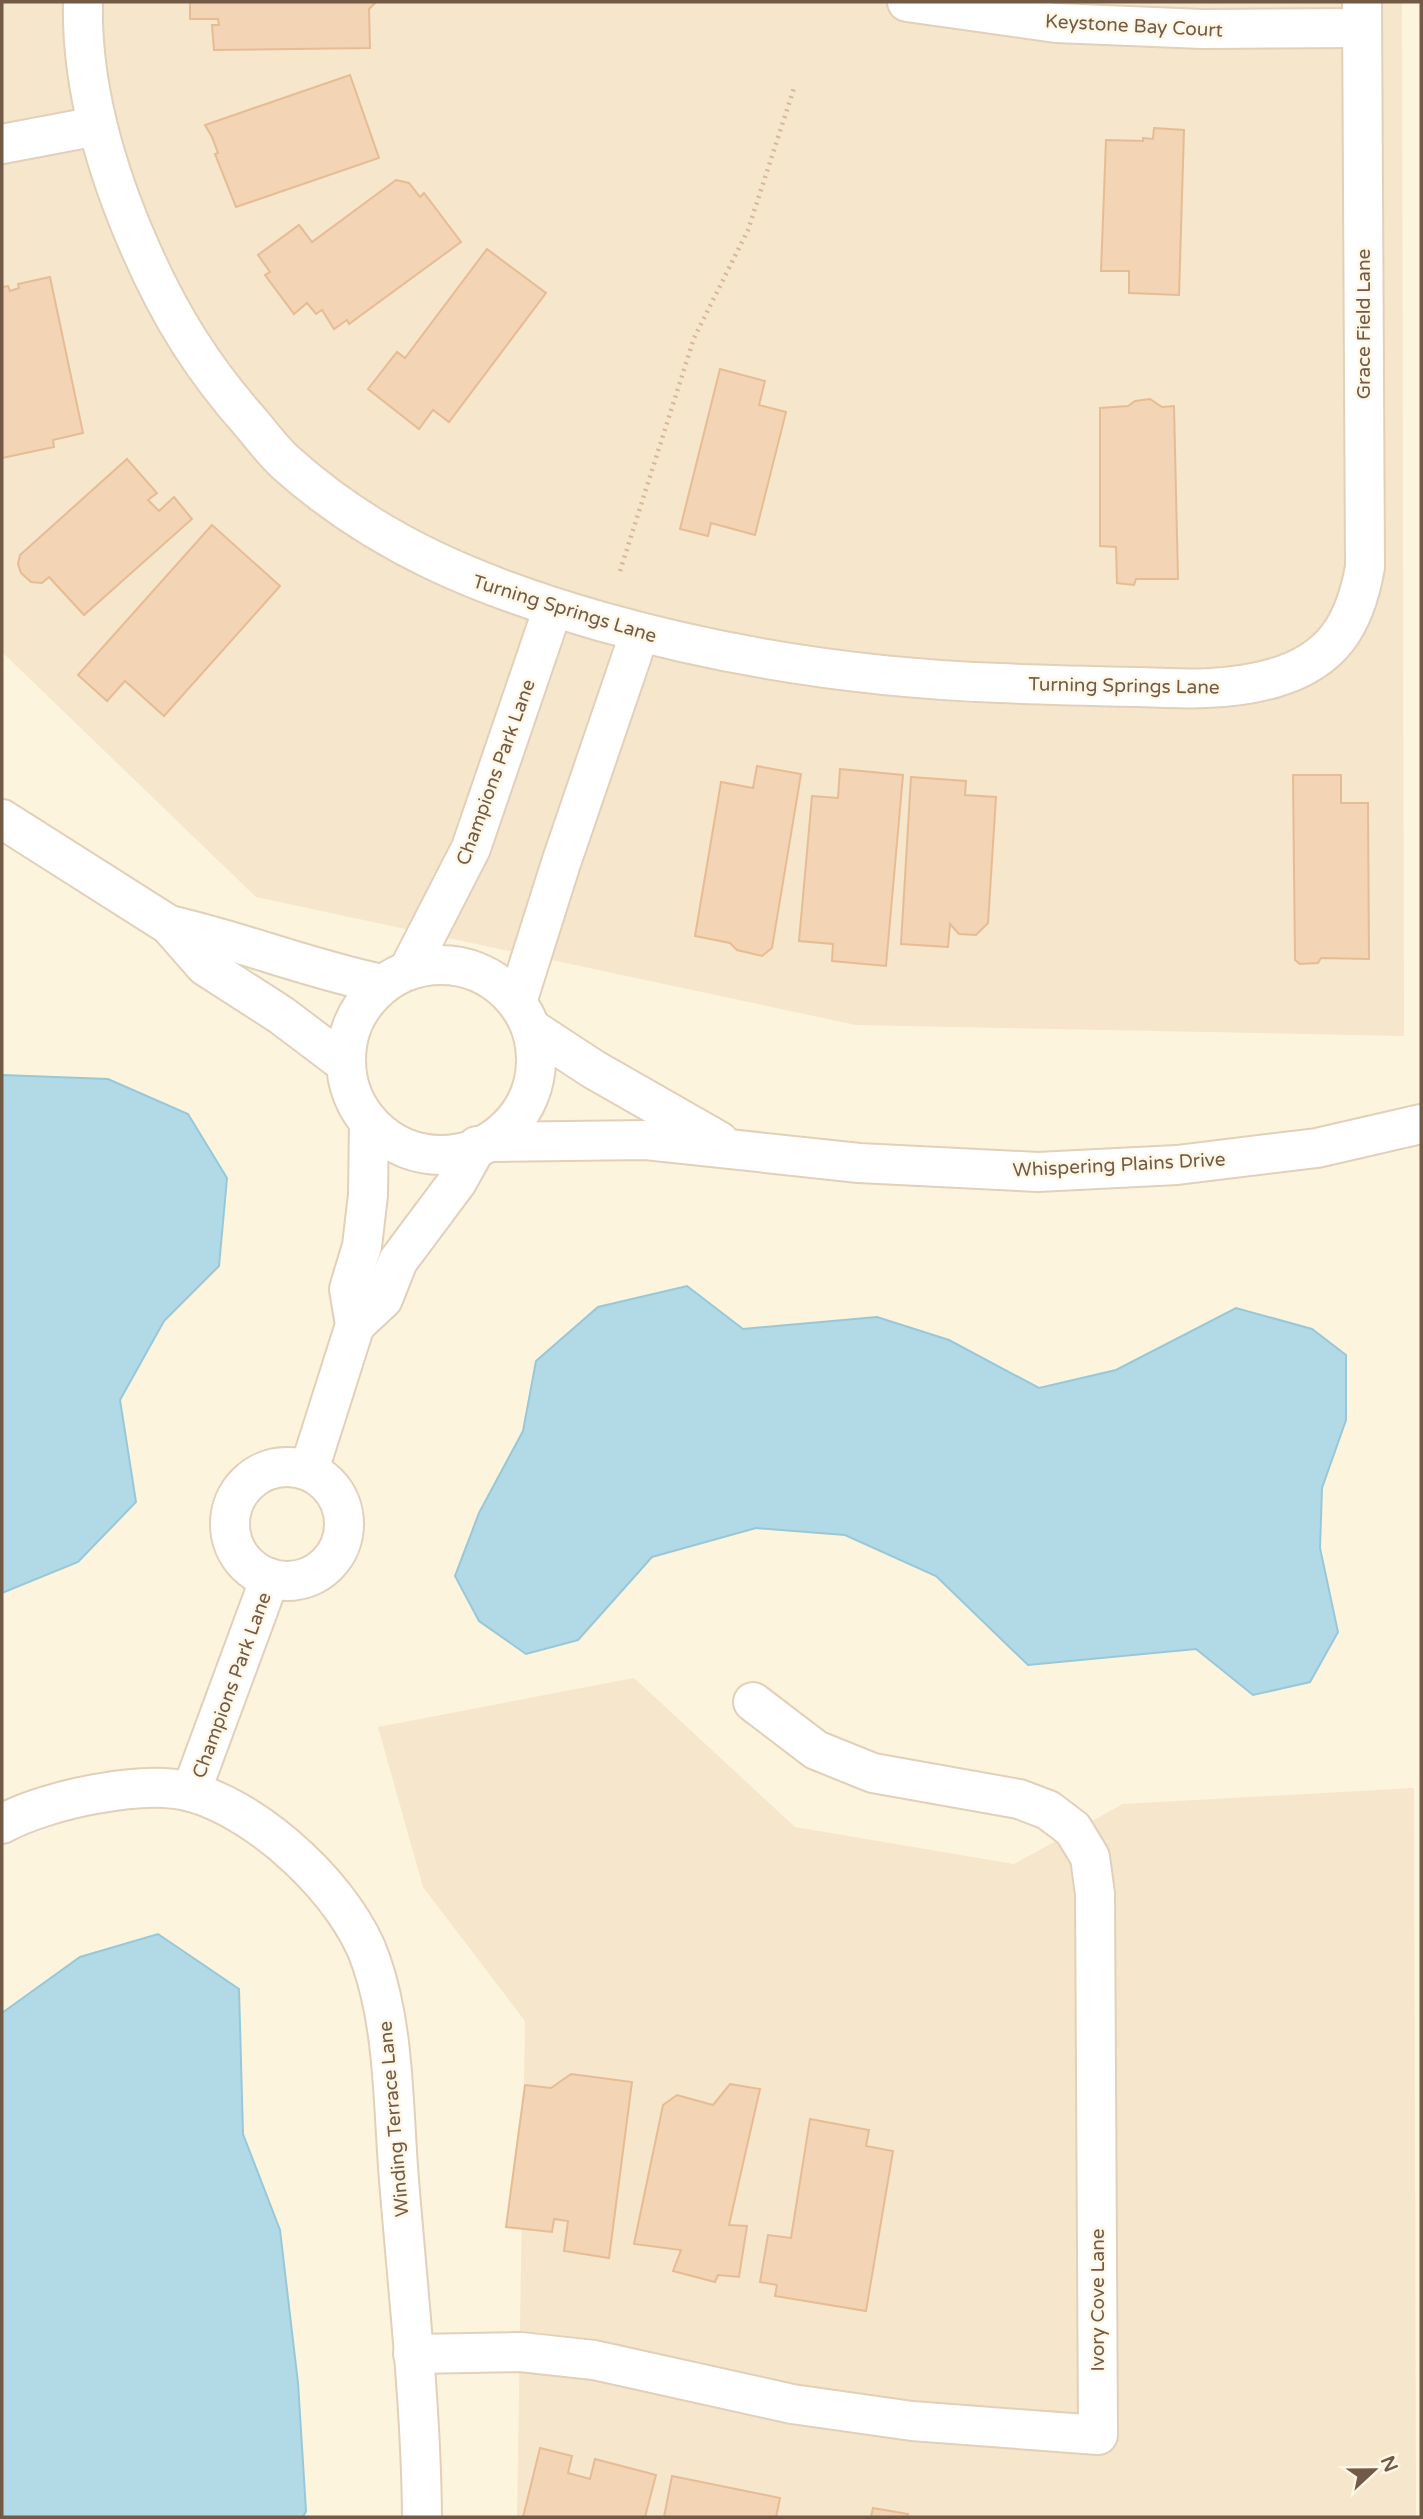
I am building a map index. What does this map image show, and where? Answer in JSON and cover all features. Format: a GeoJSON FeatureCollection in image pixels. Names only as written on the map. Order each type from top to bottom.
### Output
{"type":"FeatureCollection","features":[{"type":"Feature","properties":{"kind":"street","name":"Turning Springs Lane"},"geometry":{"type":"LineString","coordinates":[[83,2],[82,29],[97,126],[126,215],[167,309],[215,382],[284,461],[380,534],[453,572],[553,608],[748,658],[906,679],[1208,689],[1275,678],[1311,661],[1338,640]]}},
{"type":"Feature","properties":{"kind":"street","name":"Keystone Bay Court"},"geometry":{"type":"LineString","coordinates":[[907,2],[1056,23],[1202,29],[1362,15]]}},
{"type":"Feature","properties":{"kind":"street","name":"Grace Field Lane"},"geometry":{"type":"LineString","coordinates":[[1338,640],[1359,604],[1365,567],[1362,15]]}},
{"type":"Feature","properties":{"kind":"street"},"geometry":{"type":"LineString","coordinates":[[2,144],[97,126]]}},
{"type":"Feature","properties":{"kind":"street","name":"Champions Park Lane"},"geometry":{"type":"LineString","coordinates":[[396,977],[471,848],[553,608]]}},
{"type":"Feature","properties":{"kind":"street"},"geometry":{"type":"LineString","coordinates":[[524,1016],[557,873],[640,632]]}},
{"type":"Feature","properties":{"kind":"street"},"geometry":{"type":"LineString","coordinates":[[2,819],[169,925],[205,966],[281,1015],[346,1064]]}},
{"type":"Feature","properties":{"kind":"street"},"geometry":{"type":"LineString","coordinates":[[169,925],[222,936],[322,971],[396,977],[438,964],[469,968],[496,981],[524,1016],[537,1059],[531,1092],[515,1121],[484,1144],[459,1154],[426,1154],[395,1143],[369,1122],[352,1093],[346,1064],[349,1034],[362,1006],[396,977]]}},
{"type":"Feature","properties":{"kind":"street","name":"Whispering Plains Drive"},"geometry":{"type":"LineString","coordinates":[[524,1016],[593,1069],[730,1147]]}},
{"type":"Feature","properties":{"kind":"street"},"geometry":{"type":"LineString","coordinates":[[309,1470],[355,1325],[349,1289],[362,1247],[368,1195],[369,1122]]}},
{"type":"Feature","properties":{"kind":"street","name":"Whispering Plains Drive"},"geometry":{"type":"LineString","coordinates":[[484,1144],[646,1140],[859,1163],[1038,1172],[1177,1165],[1317,1148],[1421,1124]]}},
{"type":"Feature","properties":{"kind":"street"},"geometry":{"type":"LineString","coordinates":[[355,1325],[383,1299],[398,1261],[484,1144]]}},
{"type":"Feature","properties":{"kind":"street","name":"Champions Park Lane"},"geometry":{"type":"LineString","coordinates":[[289,1466],[309,1470],[325,1481],[338,1497],[344,1522],[339,1548],[330,1563],[316,1574],[299,1580],[282,1581],[270,1578],[250,1567],[237,1551],[230,1532],[232,1512],[239,1494],[252,1479],[270,1470],[289,1466]]}},
{"type":"Feature","properties":{"kind":"street","name":"Champions Park Lane"},"geometry":{"type":"LineString","coordinates":[[191,1792],[270,1578]]}},
{"type":"Feature","properties":{"kind":"street","name":"Ivory Cove Lane"},"geometry":{"type":"LineString","coordinates":[[413,2354],[521,2352],[594,2360],[792,2404],[912,2421],[1098,2435],[1096,1894],[1090,1857],[1073,1829],[1048,1810],[1019,1799],[873,1773],[816,1750],[753,1702]]}},
{"type":"Feature","properties":{"kind":"street","name":"Winding Terrace Lane"},"geometry":{"type":"LineString","coordinates":[[2,1824],[61,1800],[138,1789],[191,1792],[241,1815],[276,1838],[316,1874],[350,1918],[371,1960],[386,2020],[413,2354],[422,2517]]}},
{"type":"Feature","properties":{"kind":"path"},"geometry":{"type":"LineString","coordinates":[[620,571],[694,338],[748,230],[795,85]]}},
{"type":"Feature","properties":{"kind":"shaded area"},"geometry":{"type":"Polygon","coordinates":[[[2,2],[1402,2],[1404,1036],[856,1025],[256,897],[2,652],[2,2]]]}},
{"type":"Feature","properties":{"kind":"shaded area"},"geometry":{"type":"Polygon","coordinates":[[[634,1678],[795,1827],[1014,1864],[1123,1804],[1414,1788],[1416,2517],[517,2517],[525,2021],[423,1887],[378,1727],[634,1678]]]}},
{"type":"Feature","properties":{"kind":"water"},"geometry":{"type":"Polygon","coordinates":[[[2,1075],[108,1079],[188,1114],[227,1178],[219,1266],[164,1321],[120,1400],[136,1502],[78,1562],[2,1593],[2,1075]]]}},
{"type":"Feature","properties":{"kind":"water"},"geometry":{"type":"Polygon","coordinates":[[[687,1286],[743,1329],[877,1317],[949,1340],[1039,1388],[1116,1370],[1236,1308],[1312,1329],[1346,1355],[1346,1420],[1322,1488],[1320,1548],[1338,1632],[1310,1682],[1253,1695],[1196,1649],[1028,1665],[936,1576],[845,1535],[756,1528],[652,1557],[578,1640],[526,1654],[479,1621],[455,1576],[479,1513],[523,1431],[536,1361],[598,1307],[687,1286]]]}},
{"type":"Feature","properties":{"kind":"water"},"geometry":{"type":"Polygon","coordinates":[[[158,1934],[239,1989],[243,2134],[280,2230],[298,2383],[306,2511],[303,2517],[2,2517],[2,2013],[80,1957],[158,1934]]]}},
{"type":"Feature","properties":{"kind":"building"},"geometry":{"type":"Polygon","coordinates":[[[190,2],[376,2],[369,9],[370,48],[214,50],[212,25],[219,25],[218,19],[190,19],[190,2]]]}},
{"type":"Feature","properties":{"kind":"building"},"geometry":{"type":"Polygon","coordinates":[[[350,75],[379,158],[236,207],[215,154],[218,153],[212,137],[205,125],[350,75]]]}},
{"type":"Feature","properties":{"kind":"building"},"geometry":{"type":"Polygon","coordinates":[[[1154,128],[1184,130],[1179,295],[1129,293],[1129,271],[1101,271],[1106,140],[1153,139],[1154,128]]]}},
{"type":"Feature","properties":{"kind":"building"},"geometry":{"type":"Polygon","coordinates":[[[396,180],[409,183],[420,197],[424,193],[461,242],[349,324],[347,320],[334,329],[322,310],[316,314],[307,303],[294,314],[265,275],[270,272],[258,255],[299,225],[312,242],[396,180]]]}},
{"type":"Feature","properties":{"kind":"building"},"geometry":{"type":"Polygon","coordinates":[[[487,249],[546,293],[449,422],[433,410],[419,429],[368,389],[397,352],[405,358],[487,249]]]}},
{"type":"Feature","properties":{"kind":"building"},"geometry":{"type":"Polygon","coordinates":[[[50,277],[83,433],[53,440],[54,447],[2,458],[2,287],[8,286],[10,291],[19,288],[18,284],[50,277]]]}},
{"type":"Feature","properties":{"kind":"building"},"geometry":{"type":"Polygon","coordinates":[[[720,369],[765,381],[759,405],[786,412],[755,535],[711,523],[708,536],[680,529],[720,369]]]}},
{"type":"Feature","properties":{"kind":"building"},"geometry":{"type":"Polygon","coordinates":[[[1150,399],[1162,407],[1174,406],[1178,579],[1136,579],[1134,585],[1117,583],[1116,547],[1100,546],[1100,408],[1128,406],[1135,401],[1150,399]]]}},
{"type":"Feature","properties":{"kind":"building"},"geometry":{"type":"Polygon","coordinates":[[[127,459],[157,493],[148,500],[159,511],[174,497],[192,519],[84,615],[49,577],[42,583],[31,582],[21,573],[18,564],[20,555],[127,459]]]}},
{"type":"Feature","properties":{"kind":"building"},"geometry":{"type":"Polygon","coordinates":[[[212,525],[280,586],[164,716],[125,681],[107,701],[78,675],[212,525]]]}},
{"type":"Feature","properties":{"kind":"building"},"geometry":{"type":"Polygon","coordinates":[[[757,766],[801,774],[772,948],[762,956],[737,950],[730,943],[695,936],[721,782],[753,788],[757,766]]]}},
{"type":"Feature","properties":{"kind":"building"},"geometry":{"type":"Polygon","coordinates":[[[840,769],[903,775],[886,966],[832,961],[833,944],[799,941],[812,796],[838,798],[840,769]]]}},
{"type":"Feature","properties":{"kind":"building"},"geometry":{"type":"Polygon","coordinates":[[[1293,775],[1341,775],[1341,803],[1368,803],[1369,959],[1321,958],[1318,963],[1300,964],[1295,960],[1293,775]]]}},
{"type":"Feature","properties":{"kind":"building"},"geometry":{"type":"Polygon","coordinates":[[[911,777],[966,781],[965,795],[996,797],[988,923],[976,935],[959,934],[950,924],[948,947],[901,944],[911,777]]]}},
{"type":"Feature","properties":{"kind":"building"},"geometry":{"type":"Polygon","coordinates":[[[571,2074],[632,2082],[609,2258],[564,2251],[568,2221],[554,2219],[552,2232],[506,2227],[525,2085],[551,2088],[571,2074]]]}},
{"type":"Feature","properties":{"kind":"building"},"geometry":{"type":"Polygon","coordinates":[[[730,2084],[760,2089],[729,2225],[747,2226],[739,2277],[718,2275],[715,2282],[673,2271],[681,2250],[634,2244],[663,2105],[677,2095],[713,2105],[730,2084]]]}},
{"type":"Feature","properties":{"kind":"building"},"geometry":{"type":"Polygon","coordinates":[[[810,2119],[869,2130],[866,2146],[893,2151],[866,2311],[775,2296],[777,2285],[760,2282],[768,2235],[791,2238],[810,2119]]]}},
{"type":"Feature","properties":{"kind":"building"},"geometry":{"type":"Polygon","coordinates":[[[540,2448],[572,2456],[568,2473],[590,2479],[595,2459],[656,2475],[645,2517],[523,2517],[540,2448]]]}},
{"type":"Feature","properties":{"kind":"building"},"geometry":{"type":"Polygon","coordinates":[[[672,2476],[780,2498],[776,2517],[664,2517],[672,2476]]]}},
{"type":"Feature","properties":{"kind":"building"},"geometry":{"type":"Polygon","coordinates":[[[873,2508],[908,2514],[907,2517],[871,2517],[873,2508]]]}}]}
